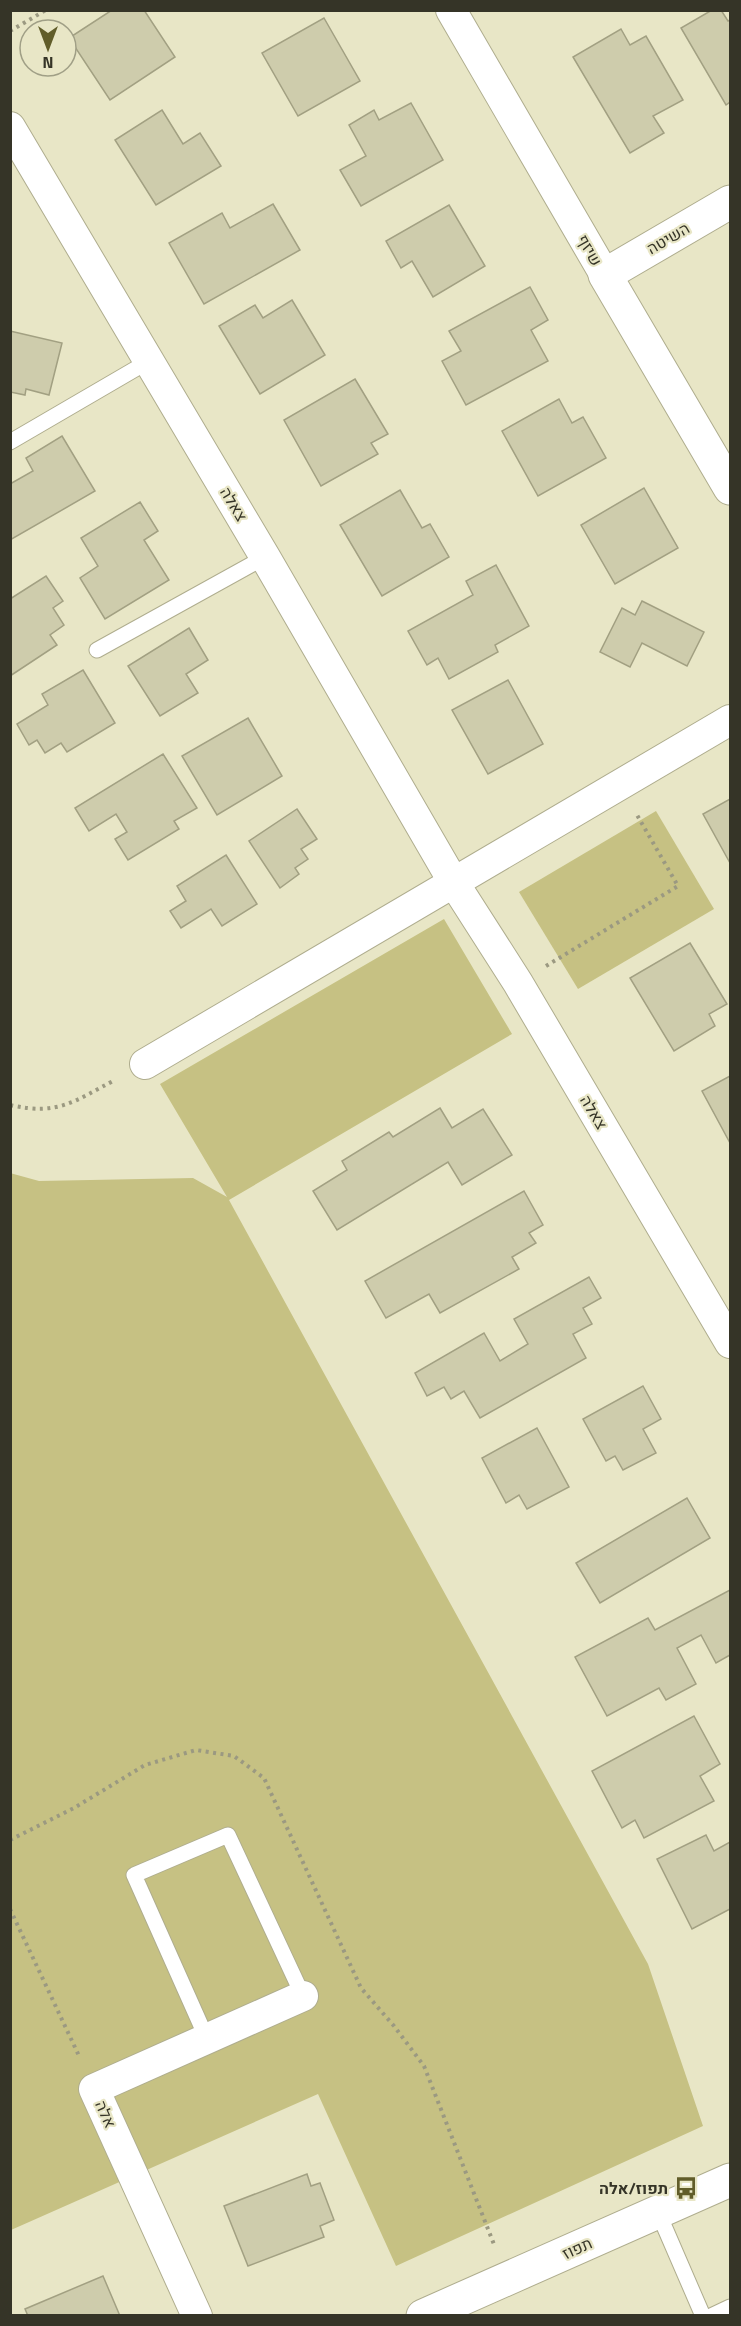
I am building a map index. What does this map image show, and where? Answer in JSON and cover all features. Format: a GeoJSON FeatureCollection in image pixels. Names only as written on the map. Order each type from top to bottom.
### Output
{"type":"FeatureCollection","features":[{"type":"Feature","properties":{"kind":"street","name":"שיזף"},"geometry":{"type":"LineString","coordinates":[[451,10],[730,488]]}},
{"type":"Feature","properties":{"kind":"street","name":"צאלה"},"geometry":{"type":"LineString","coordinates":[[10,127],[265,557],[454,883],[518,983],[730,1343]]}},
{"type":"Feature","properties":{"kind":"street","name":"השיטה"},"geometry":{"type":"LineString","coordinates":[[605,275],[730,202]]}},
{"type":"Feature","properties":{"kind":"street"},"geometry":{"type":"LineString","coordinates":[[145,1065],[730,720]]}},
{"type":"Feature","properties":{"kind":"street","name":"אלה"},"geometry":{"type":"LineString","coordinates":[[197,2316],[94,2089],[303,1996]]}},
{"type":"Feature","properties":{"kind":"street","name":"תפוז"},"geometry":{"type":"LineString","coordinates":[[423,2316],[730,2180]]}},
{"type":"Feature","properties":{"kind":"lane"},"geometry":{"type":"LineString","coordinates":[[10,442],[149,361]]}},
{"type":"Feature","properties":{"kind":"lane"},"geometry":{"type":"LineString","coordinates":[[97,650],[265,557]]}},
{"type":"Feature","properties":{"kind":"lane"},"geometry":{"type":"LineString","coordinates":[[207,2039],[134,1875],[228,1835],[303,1996]]}},
{"type":"Feature","properties":{"kind":"lane"},"geometry":{"type":"LineString","coordinates":[[658,2212],[703,2316]]}},
{"type":"Feature","properties":{"kind":"lane"},"geometry":{"type":"LineString","coordinates":[[711,2316],[730,2307]]}},
{"type":"Feature","properties":{"kind":"path"},"geometry":{"type":"LineString","coordinates":[[10,31],[46,10]]}},
{"type":"Feature","properties":{"kind":"path"},"geometry":{"type":"LineString","coordinates":[[518,983],[678,886],[620,785]]}},
{"type":"Feature","properties":{"kind":"path"},"geometry":{"type":"LineString","coordinates":[[10,1105],[44,1110],[62,1107],[145,1065]]}},
{"type":"Feature","properties":{"kind":"path"},"geometry":{"type":"LineString","coordinates":[[10,1909],[94,2089]]}},
{"type":"Feature","properties":{"kind":"shaded area"},"geometry":{"type":"Polygon","coordinates":[[[656,811],[714,909],[578,989],[519,892],[656,811]]]}},
{"type":"Feature","properties":{"kind":"shaded area"},"geometry":{"type":"Polygon","coordinates":[[[444,919],[512,1034],[229,1200],[648,1964],[703,2126],[396,2266],[318,2094],[11,2230],[10,1173],[39,1181],[193,1178],[227,1197],[160,1084],[444,919]]]}},
{"type":"Feature","properties":{"kind":"building"},"geometry":{"type":"Polygon","coordinates":[[[112,10],[144,10],[175,57],[110,100],[78,52],[78,32],[112,10]]]}},
{"type":"Feature","properties":{"kind":"building"},"geometry":{"type":"Polygon","coordinates":[[[712,10],[721,10],[728,21],[730,20],[730,102],[726,105],[681,28],[712,10]]]}},
{"type":"Feature","properties":{"kind":"building"},"geometry":{"type":"Polygon","coordinates":[[[324,18],[360,81],[298,116],[262,53],[324,18]]]}},
{"type":"Feature","properties":{"kind":"building"},"geometry":{"type":"Polygon","coordinates":[[[621,29],[630,45],[646,36],[683,100],[653,116],[664,133],[630,153],[573,57],[621,29]]]}},
{"type":"Feature","properties":{"kind":"building"},"geometry":{"type":"Polygon","coordinates":[[[411,103],[443,160],[361,206],[340,170],[366,156],[349,125],[374,110],[379,120],[411,103]]]}},
{"type":"Feature","properties":{"kind":"building"},"geometry":{"type":"Polygon","coordinates":[[[162,110],[183,144],[200,133],[221,166],[156,205],[115,140],[162,110]]]}},
{"type":"Feature","properties":{"kind":"building"},"geometry":{"type":"Polygon","coordinates":[[[273,204],[300,250],[204,304],[169,243],[222,213],[230,228],[273,204]]]}},
{"type":"Feature","properties":{"kind":"building"},"geometry":{"type":"Polygon","coordinates":[[[449,205],[485,266],[433,297],[412,261],[401,268],[386,241],[449,205]]]}},
{"type":"Feature","properties":{"kind":"building"},"geometry":{"type":"Polygon","coordinates":[[[530,287],[548,320],[531,330],[548,361],[466,405],[442,361],[461,351],[449,331],[530,287]]]}},
{"type":"Feature","properties":{"kind":"building"},"geometry":{"type":"Polygon","coordinates":[[[292,300],[325,355],[260,394],[219,326],[255,305],[263,318],[292,300]]]}},
{"type":"Feature","properties":{"kind":"building"},"geometry":{"type":"Polygon","coordinates":[[[10,331],[62,343],[49,395],[26,389],[25,395],[10,392],[10,331]]]}},
{"type":"Feature","properties":{"kind":"building"},"geometry":{"type":"Polygon","coordinates":[[[355,379],[388,434],[371,443],[378,454],[321,486],[284,420],[355,379]]]}},
{"type":"Feature","properties":{"kind":"building"},"geometry":{"type":"Polygon","coordinates":[[[559,399],[572,423],[583,417],[606,458],[538,496],[502,431],[559,399]]]}},
{"type":"Feature","properties":{"kind":"building"},"geometry":{"type":"Polygon","coordinates":[[[62,436],[95,491],[10,540],[10,484],[33,471],[26,458],[62,436]]]}},
{"type":"Feature","properties":{"kind":"building"},"geometry":{"type":"Polygon","coordinates":[[[644,488],[678,548],[615,584],[581,525],[644,488]]]}},
{"type":"Feature","properties":{"kind":"building"},"geometry":{"type":"Polygon","coordinates":[[[400,490],[422,528],[430,524],[449,557],[382,596],[340,525],[400,490]]]}},
{"type":"Feature","properties":{"kind":"building"},"geometry":{"type":"Polygon","coordinates":[[[140,502],[158,531],[144,540],[169,580],[105,619],[80,578],[98,566],[81,538],[140,502]]]}},
{"type":"Feature","properties":{"kind":"building"},"geometry":{"type":"Polygon","coordinates":[[[496,565],[529,626],[495,645],[498,652],[449,679],[438,658],[427,665],[408,631],[473,595],[466,581],[496,565]]]}},
{"type":"Feature","properties":{"kind":"building"},"geometry":{"type":"Polygon","coordinates":[[[46,576],[63,601],[53,608],[64,625],[50,635],[57,645],[10,676],[10,599],[46,576]]]}},
{"type":"Feature","properties":{"kind":"building"},"geometry":{"type":"Polygon","coordinates":[[[642,601],[704,632],[687,666],[642,643],[630,667],[600,652],[622,608],[635,615],[642,601]]]}},
{"type":"Feature","properties":{"kind":"building"},"geometry":{"type":"Polygon","coordinates":[[[189,628],[208,660],[186,674],[198,693],[160,716],[128,666],[189,628]]]}},
{"type":"Feature","properties":{"kind":"building"},"geometry":{"type":"Polygon","coordinates":[[[83,670],[115,723],[67,752],[61,743],[45,753],[37,740],[29,745],[17,724],[48,705],[42,694],[83,670]]]}},
{"type":"Feature","properties":{"kind":"building"},"geometry":{"type":"Polygon","coordinates":[[[508,680],[543,744],[488,774],[452,710],[508,680]]]}},
{"type":"Feature","properties":{"kind":"building"},"geometry":{"type":"Polygon","coordinates":[[[248,718],[282,776],[217,815],[182,756],[248,718]]]}},
{"type":"Feature","properties":{"kind":"building"},"geometry":{"type":"Polygon","coordinates":[[[163,754],[197,808],[174,821],[179,829],[128,860],[115,839],[127,832],[116,814],[89,831],[75,808],[163,754]]]}},
{"type":"Feature","properties":{"kind":"building"},"geometry":{"type":"Polygon","coordinates":[[[730,799],[730,863],[703,814],[730,799]]]}},
{"type":"Feature","properties":{"kind":"building"},"geometry":{"type":"Polygon","coordinates":[[[297,809],[317,839],[301,849],[308,859],[295,868],[299,874],[280,888],[249,841],[297,809]]]}},
{"type":"Feature","properties":{"kind":"building"},"geometry":{"type":"Polygon","coordinates":[[[226,855],[257,904],[222,926],[211,909],[181,928],[170,911],[186,901],[177,886],[226,855]]]}},
{"type":"Feature","properties":{"kind":"building"},"geometry":{"type":"Polygon","coordinates":[[[690,943],[727,1004],[709,1014],[715,1026],[674,1051],[630,978],[690,943]]]}},
{"type":"Feature","properties":{"kind":"building"},"geometry":{"type":"Polygon","coordinates":[[[730,1076],[730,1143],[702,1091],[730,1076]]]}},
{"type":"Feature","properties":{"kind":"building"},"geometry":{"type":"Polygon","coordinates":[[[440,1108],[452,1128],[483,1109],[512,1155],[462,1185],[448,1162],[337,1230],[313,1191],[347,1170],[342,1161],[389,1132],[393,1137],[440,1108]]]}},
{"type":"Feature","properties":{"kind":"building"},"geometry":{"type":"Polygon","coordinates":[[[524,1191],[543,1225],[529,1233],[536,1243],[512,1257],[519,1269],[440,1313],[429,1294],[386,1318],[365,1281],[524,1191]]]}},
{"type":"Feature","properties":{"kind":"building"},"geometry":{"type":"Polygon","coordinates":[[[589,1277],[601,1298],[583,1308],[592,1324],[573,1334],[586,1358],[480,1418],[464,1391],[451,1399],[444,1387],[427,1396],[415,1373],[484,1333],[500,1361],[528,1344],[514,1319],[589,1277]]]}},
{"type":"Feature","properties":{"kind":"building"},"geometry":{"type":"Polygon","coordinates":[[[643,1386],[661,1419],[643,1429],[656,1453],[623,1470],[615,1456],[606,1461],[583,1419],[643,1386]]]}},
{"type":"Feature","properties":{"kind":"building"},"geometry":{"type":"Polygon","coordinates":[[[537,1428],[569,1487],[527,1509],[519,1495],[506,1503],[482,1458],[537,1428]]]}},
{"type":"Feature","properties":{"kind":"building"},"geometry":{"type":"Polygon","coordinates":[[[687,1498],[710,1538],[600,1603],[576,1563],[687,1498]]]}},
{"type":"Feature","properties":{"kind":"building"},"geometry":{"type":"Polygon","coordinates":[[[730,1590],[730,1655],[716,1663],[701,1635],[677,1648],[696,1684],[666,1700],[659,1688],[607,1716],[575,1657],[648,1618],[655,1630],[730,1590]]]}},
{"type":"Feature","properties":{"kind":"building"},"geometry":{"type":"Polygon","coordinates":[[[694,1716],[720,1764],[700,1776],[714,1801],[644,1838],[635,1820],[622,1828],[592,1771],[694,1716]]]}},
{"type":"Feature","properties":{"kind":"building"},"geometry":{"type":"Polygon","coordinates":[[[706,1835],[714,1851],[730,1842],[730,1909],[692,1929],[657,1859],[706,1835]]]}},
{"type":"Feature","properties":{"kind":"building"},"geometry":{"type":"Polygon","coordinates":[[[307,2174],[311,2186],[320,2183],[334,2220],[320,2226],[324,2237],[248,2266],[224,2206],[307,2174]]]}},
{"type":"Feature","properties":{"kind":"building"},"geometry":{"type":"Polygon","coordinates":[[[103,2276],[120,2316],[28,2316],[25,2309],[103,2276]]]}},
{"type":"Feature","properties":{"kind":"place","name":"תפוז/אלה"},"geometry":{"type":"Point","coordinates":[686,2188]}}]}
